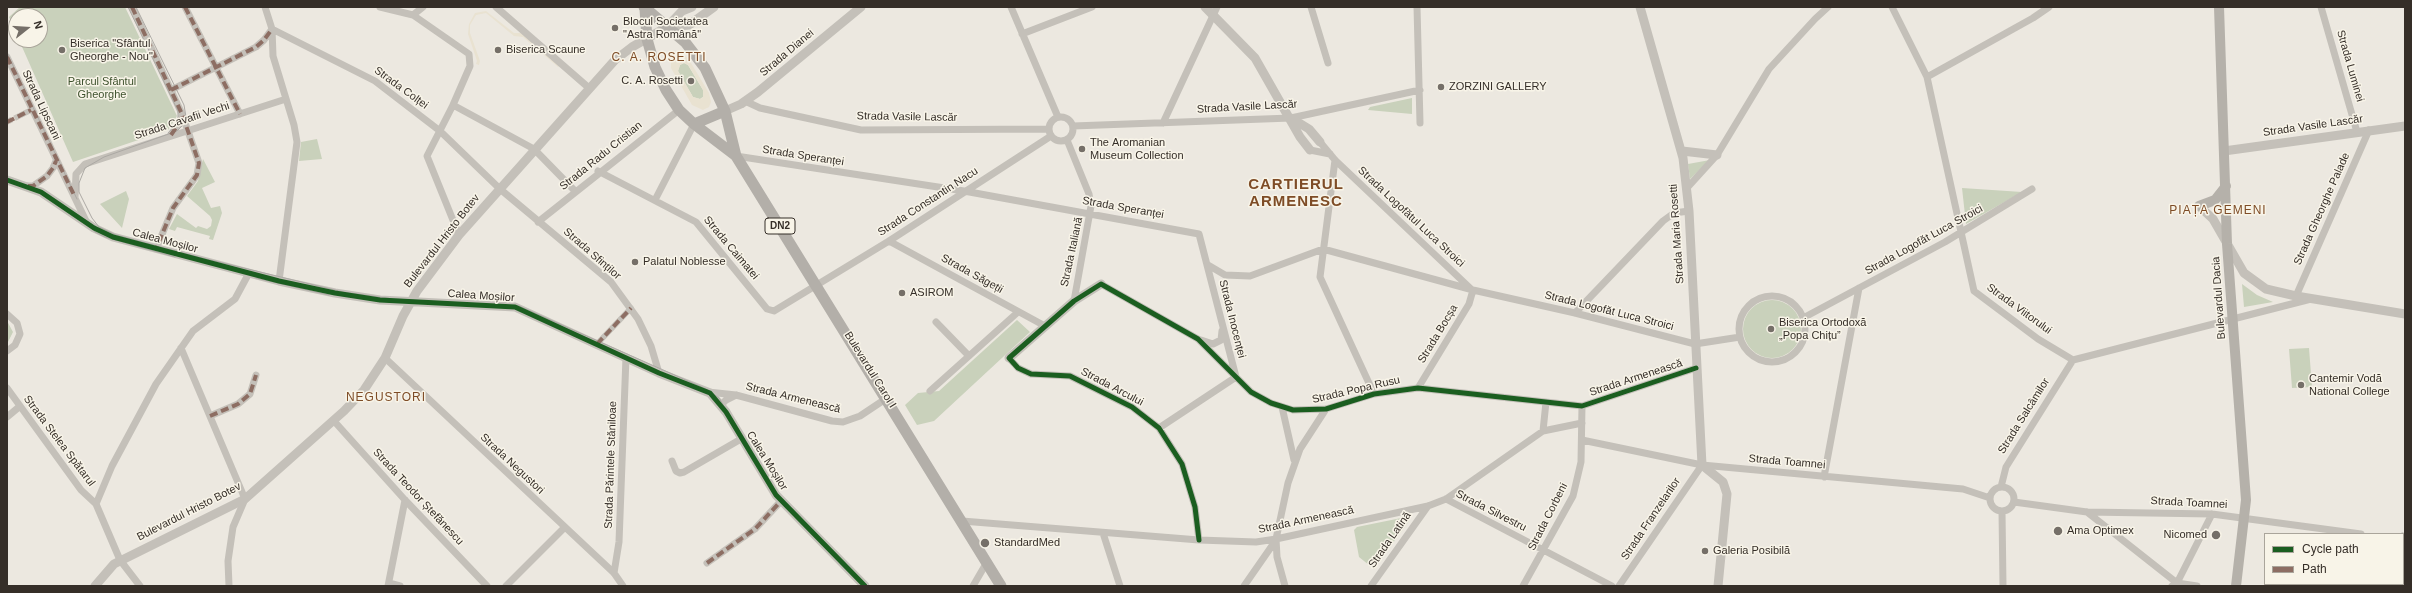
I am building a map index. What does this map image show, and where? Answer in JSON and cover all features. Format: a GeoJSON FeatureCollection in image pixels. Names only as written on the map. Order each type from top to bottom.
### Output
{"type":"FeatureCollection","features":[{"type":"Feature","properties":{"kind":"main road","name":"DN2"},"geometry":{"type":"LineString","coordinates":[[644,8],[685,42],[705,68],[725,111],[736,156]]}},
{"type":"Feature","properties":{"kind":"main road","name":"DN2"},"geometry":{"type":"LineString","coordinates":[[644,8],[646,39],[660,78],[679,110],[694,124],[736,156]]}},
{"type":"Feature","properties":{"kind":"main road","name":"Bulevardul Dacia"},"geometry":{"type":"LineString","coordinates":[[2220,8],[2227,244],[2244,471],[2246,518],[2236,586]]}},
{"type":"Feature","properties":{"kind":"main road"},"geometry":{"type":"LineString","coordinates":[[694,124],[725,111]]}},
{"type":"Feature","properties":{"kind":"main road","name":"Bulevardul Carol I"},"geometry":{"type":"LineString","coordinates":[[736,156],[1002,586]]}},
{"type":"Feature","properties":{"kind":"main road"},"geometry":{"type":"LineString","coordinates":[[2199,206],[2215,200],[2226,186]]}},
{"type":"Feature","properties":{"kind":"street"},"geometry":{"type":"LineString","coordinates":[[132,7],[182,114],[199,163],[197,175],[173,208],[156,249]]}},
{"type":"Feature","properties":{"kind":"street"},"geometry":{"type":"LineString","coordinates":[[185,7],[240,114]]}},
{"type":"Feature","properties":{"kind":"street"},"geometry":{"type":"LineString","coordinates":[[265,7],[272,29],[273,56],[297,142],[279,281]]}},
{"type":"Feature","properties":{"kind":"street"},"geometry":{"type":"LineString","coordinates":[[380,7],[413,15],[453,41],[469,54],[470,66],[453,105],[427,156],[428,163],[459,235]]}},
{"type":"Feature","properties":{"kind":"street"},"geometry":{"type":"LineString","coordinates":[[413,15],[422,7]]}},
{"type":"Feature","properties":{"kind":"street"},"geometry":{"type":"LineString","coordinates":[[496,7],[589,88]]}},
{"type":"Feature","properties":{"kind":"street"},"geometry":{"type":"LineString","coordinates":[[667,27],[682,11],[692,7]]}},
{"type":"Feature","properties":{"kind":"street"},"geometry":{"type":"LineString","coordinates":[[667,27],[689,25],[714,7]]}},
{"type":"Feature","properties":{"kind":"street","name":"Strada Dianei"},"geometry":{"type":"LineString","coordinates":[[725,111],[745,101],[861,7]]}},
{"type":"Feature","properties":{"kind":"street"},"geometry":{"type":"LineString","coordinates":[[1011,7],[1058,117]]}},
{"type":"Feature","properties":{"kind":"street"},"geometry":{"type":"LineString","coordinates":[[1022,34],[1092,7]]}},
{"type":"Feature","properties":{"kind":"street"},"geometry":{"type":"LineString","coordinates":[[1206,7],[1215,11],[1255,58],[1291,118],[1300,137],[1310,150],[1330,154]]}},
{"type":"Feature","properties":{"kind":"street"},"geometry":{"type":"LineString","coordinates":[[1311,7],[1328,63]]}},
{"type":"Feature","properties":{"kind":"street"},"geometry":{"type":"LineString","coordinates":[[1417,7],[1420,123]]}},
{"type":"Feature","properties":{"kind":"street","name":"Strada Maria Rosetti"},"geometry":{"type":"LineString","coordinates":[[1640,7],[1682,152],[1687,188],[1702,465]]}},
{"type":"Feature","properties":{"kind":"street"},"geometry":{"type":"LineString","coordinates":[[1687,188],[1717,155],[1769,69],[1815,18],[1828,7]]}},
{"type":"Feature","properties":{"kind":"street","name":"Strada Viitorului"},"geometry":{"type":"LineString","coordinates":[[1892,7],[1927,77],[1974,291],[2038,339],[2073,360]]}},
{"type":"Feature","properties":{"kind":"street"},"geometry":{"type":"LineString","coordinates":[[1927,77],[2018,27],[2049,7]]}},
{"type":"Feature","properties":{"kind":"street","name":"Strada Luminei"},"geometry":{"type":"LineString","coordinates":[[2321,7],[2357,132]]}},
{"type":"Feature","properties":{"kind":"street"},"geometry":{"type":"LineString","coordinates":[[1163,123],[1215,11]]}},
{"type":"Feature","properties":{"kind":"street","name":"Bulevardul Hristo Botev"},"geometry":{"type":"LineString","coordinates":[[95,586],[108,569],[120,560],[245,499],[334,421],[364,390],[385,358],[410,302],[459,235],[615,60],[667,27]]}},
{"type":"Feature","properties":{"kind":"street"},"geometry":{"type":"LineString","coordinates":[[171,90],[216,68],[261,43],[272,29]]}},
{"type":"Feature","properties":{"kind":"street","name":"Strada Colței"},"geometry":{"type":"LineString","coordinates":[[272,29],[375,81],[440,131],[500,189]]}},
{"type":"Feature","properties":{"kind":"street","name":"Strada Lipscani"},"geometry":{"type":"LineString","coordinates":[[7,57],[56,161]]}},
{"type":"Feature","properties":{"kind":"street","name":"Strada Vasile Lascăr"},"geometry":{"type":"LineString","coordinates":[[1073,126],[1291,118],[1420,90]]}},
{"type":"Feature","properties":{"kind":"street","name":"Strada Cavafii Vechi"},"geometry":{"type":"LineString","coordinates":[[75,197],[76,174],[84,164],[286,99]]}},
{"type":"Feature","properties":{"kind":"street","name":"Strada Vasile Lascăr"},"geometry":{"type":"LineString","coordinates":[[745,101],[760,108],[861,130],[1050,133]]}},
{"type":"Feature","properties":{"kind":"street"},"geometry":{"type":"LineString","coordinates":[[453,105],[534,150],[575,191]]}},
{"type":"Feature","properties":{"kind":"street"},"geometry":{"type":"LineString","coordinates":[[22,115],[32,110]]}},
{"type":"Feature","properties":{"kind":"street","name":"Strada Radu Cristian"},"geometry":{"type":"LineString","coordinates":[[538,222],[598,171],[679,110]]}},
{"type":"Feature","properties":{"kind":"street"},"geometry":{"type":"LineString","coordinates":[[171,135],[180,122],[182,114]]}},
{"type":"Feature","properties":{"kind":"street"},"geometry":{"type":"LineString","coordinates":[[1058,117],[1069,119],[1073,126],[1072,135],[1067,140],[1057,141],[1050,133],[1051,122],[1058,117]]}},
{"type":"Feature","properties":{"kind":"street"},"geometry":{"type":"LineString","coordinates":[[1291,118],[1309,130],[1335,160],[1320,270],[1322,284],[1374,394]]}},
{"type":"Feature","properties":{"kind":"street"},"geometry":{"type":"LineString","coordinates":[[655,200],[694,124]]}},
{"type":"Feature","properties":{"kind":"street","name":"Strada Vasile Lascăr"},"geometry":{"type":"LineString","coordinates":[[2224,151],[2405,126]]}},
{"type":"Feature","properties":{"kind":"street","name":"Strada Gheorghe Palade"},"geometry":{"type":"LineString","coordinates":[[2296,296],[2369,130]]}},
{"type":"Feature","properties":{"kind":"street","name":"Strada Constantin Nacu"},"geometry":{"type":"LineString","coordinates":[[817,286],[888,241],[1050,133]]}},
{"type":"Feature","properties":{"kind":"street","name":"Strada Italiană"},"geometry":{"type":"LineString","coordinates":[[1067,140],[1089,194],[1091,214],[1074,301]]}},
{"type":"Feature","properties":{"kind":"street"},"geometry":{"type":"LineString","coordinates":[[1682,152],[1717,155]]}},
{"type":"Feature","properties":{"kind":"street","name":"Strada Speranței"},"geometry":{"type":"LineString","coordinates":[[736,156],[964,191],[1199,234],[1208,265]]}},
{"type":"Feature","properties":{"kind":"street","name":"Strada Logofătul Luca Stroici"},"geometry":{"type":"LineString","coordinates":[[1335,160],[1473,290]]}},
{"type":"Feature","properties":{"kind":"street"},"geometry":{"type":"LineString","coordinates":[[27,186],[33,186],[47,176],[54,168],[56,161]]}},
{"type":"Feature","properties":{"kind":"street"},"geometry":{"type":"LineString","coordinates":[[56,161],[87,223]]}},
{"type":"Feature","properties":{"kind":"street","name":"Strada Caimatei"},"geometry":{"type":"LineString","coordinates":[[598,171],[696,222],[770,311],[774,311],[817,286]]}},
{"type":"Feature","properties":{"kind":"street","name":"Calea Moșilor"},"geometry":{"type":"LineString","coordinates":[[7,180],[27,186],[52,198],[87,223],[113,237],[279,281],[347,295],[410,302],[515,307],[659,372],[708,392],[721,405],[763,476],[781,501],[865,586]]}},
{"type":"Feature","properties":{"kind":"street","name":"Strada Sfinților"},"geometry":{"type":"LineString","coordinates":[[500,189],[611,282],[631,308],[644,330],[659,372]]}},
{"type":"Feature","properties":{"kind":"street","name":"Strada Logofăt Luca Stroici"},"geometry":{"type":"LineString","coordinates":[[1803,318],[1961,232],[2032,189]]}},
{"type":"Feature","properties":{"kind":"street"},"geometry":{"type":"LineString","coordinates":[[2199,206],[2213,219],[2239,266],[2251,280],[2266,289],[2296,296],[2405,314]]}},
{"type":"Feature","properties":{"kind":"street"},"geometry":{"type":"LineString","coordinates":[[1575,313],[1669,215],[1689,211]]}},
{"type":"Feature","properties":{"kind":"street","name":"Strada Săgeții"},"geometry":{"type":"LineString","coordinates":[[888,241],[1045,326]]}},
{"type":"Feature","properties":{"kind":"street"},"geometry":{"type":"LineString","coordinates":[[1208,265],[1225,275],[1250,276],[1323,249],[1473,290]]}},
{"type":"Feature","properties":{"kind":"street","name":"Strada Inocenței"},"geometry":{"type":"LineString","coordinates":[[1208,265],[1236,377]]}},
{"type":"Feature","properties":{"kind":"street"},"geometry":{"type":"LineString","coordinates":[[140,586],[120,560],[96,504],[130,429],[156,384],[193,331],[232,303],[249,273]]}},
{"type":"Feature","properties":{"kind":"street"},"geometry":{"type":"LineString","coordinates":[[1009,358],[1074,301],[1101,284]]}},
{"type":"Feature","properties":{"kind":"street","name":"Strada Popa Rusu"},"geometry":{"type":"LineString","coordinates":[[1101,284],[1198,339],[1252,392],[1282,407],[1304,411],[1326,409],[1374,394],[1418,388],[1582,406]]}},
{"type":"Feature","properties":{"kind":"street"},"geometry":{"type":"LineString","coordinates":[[1824,477],[1859,288]]}},
{"type":"Feature","properties":{"kind":"street","name":"Strada Logofăt Luca Stroici"},"geometry":{"type":"LineString","coordinates":[[1473,290],[1575,313],[1695,344],[1740,337]]}},
{"type":"Feature","properties":{"kind":"street","name":"Strada Bocșa"},"geometry":{"type":"LineString","coordinates":[[1418,388],[1469,304],[1473,290]]}},
{"type":"Feature","properties":{"kind":"street"},"geometry":{"type":"LineString","coordinates":[[1775,297],[1786,300],[1796,307],[1803,318],[1805,332],[1802,344],[1793,355],[1782,361],[1768,362],[1756,358],[1747,350],[1740,337],[1740,325],[1744,313],[1752,304],[1762,298],[1775,297]]}},
{"type":"Feature","properties":{"kind":"street"},"geometry":{"type":"LineString","coordinates":[[2073,360],[2232,321],[2313,299]]}},
{"type":"Feature","properties":{"kind":"street"},"geometry":{"type":"LineString","coordinates":[[597,344],[631,308]]}},
{"type":"Feature","properties":{"kind":"street"},"geometry":{"type":"LineString","coordinates":[[930,391],[1018,312]]}},
{"type":"Feature","properties":{"kind":"street"},"geometry":{"type":"LineString","coordinates":[[7,314],[18,323],[20,334],[15,345],[7,351]]}},
{"type":"Feature","properties":{"kind":"street"},"geometry":{"type":"LineString","coordinates":[[936,322],[969,356]]}},
{"type":"Feature","properties":{"kind":"street"},"geometry":{"type":"LineString","coordinates":[[1198,339],[1213,344],[1221,340],[1223,326]]}},
{"type":"Feature","properties":{"kind":"street"},"geometry":{"type":"LineString","coordinates":[[181,348],[245,499],[233,527],[229,555],[229,586]]}},
{"type":"Feature","properties":{"kind":"street","name":"Strada Părintele Stăniloae"},"geometry":{"type":"LineString","coordinates":[[614,573],[619,547],[626,357]]}},
{"type":"Feature","properties":{"kind":"street","name":"Strada Negustori"},"geometry":{"type":"LineString","coordinates":[[385,358],[564,528],[614,573],[623,586]]}},
{"type":"Feature","properties":{"kind":"street","name":"Strada Arcului"},"geometry":{"type":"LineString","coordinates":[[1009,358],[1018,368],[1031,374],[1070,376],[1132,407],[1159,428],[1182,464],[1195,506],[1199,540]]}},
{"type":"Feature","properties":{"kind":"street","name":"Strada Salcâmilor"},"geometry":{"type":"LineString","coordinates":[[2001,487],[2006,467],[2073,360]]}},
{"type":"Feature","properties":{"kind":"street","name":"Strada Armenească"},"geometry":{"type":"LineString","coordinates":[[1582,406],[1696,368]]}},
{"type":"Feature","properties":{"kind":"street"},"geometry":{"type":"LineString","coordinates":[[210,416],[232,407],[250,394],[256,375]]}},
{"type":"Feature","properties":{"kind":"street"},"geometry":{"type":"LineString","coordinates":[[1159,428],[1236,377]]}},
{"type":"Feature","properties":{"kind":"street","name":"Strada Stelea Spătarul"},"geometry":{"type":"LineString","coordinates":[[7,388],[19,407],[81,490],[96,504]]}},
{"type":"Feature","properties":{"kind":"street","name":"Strada Armenească"},"geometry":{"type":"LineString","coordinates":[[708,392],[736,395],[832,421],[850,421],[887,398]]}},
{"type":"Feature","properties":{"kind":"street","name":"Strada Armenească"},"geometry":{"type":"LineString","coordinates":[[721,405],[726,400],[736,395]]}},
{"type":"Feature","properties":{"kind":"street"},"geometry":{"type":"LineString","coordinates":[[1543,431],[1546,402]]}},
{"type":"Feature","properties":{"kind":"street","name":"Strada Corbeni"},"geometry":{"type":"LineString","coordinates":[[1523,586],[1573,496],[1581,462],[1582,406]]}},
{"type":"Feature","properties":{"kind":"street"},"geometry":{"type":"LineString","coordinates":[[7,416],[19,407]]}},
{"type":"Feature","properties":{"kind":"street"},"geometry":{"type":"LineString","coordinates":[[1282,407],[1294,460]]}},
{"type":"Feature","properties":{"kind":"street"},"geometry":{"type":"LineString","coordinates":[[1285,586],[1276,557],[1276,539],[1294,460],[1326,409]]}},
{"type":"Feature","properties":{"kind":"street","name":"Strada Teodor Ștefănescu"},"geometry":{"type":"LineString","coordinates":[[334,421],[405,500],[487,586]]}},
{"type":"Feature","properties":{"kind":"street","name":"Strada Armenească"},"geometry":{"type":"LineString","coordinates":[[962,521],[1199,540],[1256,542],[1276,539],[1428,506],[1446,499],[1543,431],[1582,423]]}},
{"type":"Feature","properties":{"kind":"street"},"geometry":{"type":"LineString","coordinates":[[672,461],[676,471],[680,473],[684,472],[741,439]]}},
{"type":"Feature","properties":{"kind":"street","name":"Strada Toamnei"},"geometry":{"type":"LineString","coordinates":[[1582,440],[1702,465],[1963,489],[1990,498]]}},
{"type":"Feature","properties":{"kind":"street"},"geometry":{"type":"LineString","coordinates":[[1702,465],[1720,479],[1726,489],[1718,586]]}},
{"type":"Feature","properties":{"kind":"street","name":"Strada Franzelarilor"},"geometry":{"type":"LineString","coordinates":[[1620,586],[1702,465]]}},
{"type":"Feature","properties":{"kind":"street"},"geometry":{"type":"LineString","coordinates":[[2001,487],[2011,491],[2014,502],[2011,508],[2002,511],[1994,508],[1990,498],[1994,491],[2001,487]]}},
{"type":"Feature","properties":{"kind":"street","name":"Strada Silvestru"},"geometry":{"type":"LineString","coordinates":[[1446,499],[1612,586]]}},
{"type":"Feature","properties":{"kind":"street"},"geometry":{"type":"LineString","coordinates":[[400,586],[388,585],[405,500]]}},
{"type":"Feature","properties":{"kind":"street"},"geometry":{"type":"LineString","coordinates":[[707,564],[755,529],[781,501]]}},
{"type":"Feature","properties":{"kind":"street","name":"Strada Toamnei"},"geometry":{"type":"LineString","coordinates":[[2014,502],[2087,512],[2212,514],[2355,533]]}},
{"type":"Feature","properties":{"kind":"street","name":"Strada Latină"},"geometry":{"type":"LineString","coordinates":[[1371,586],[1428,506]]}},
{"type":"Feature","properties":{"kind":"street"},"geometry":{"type":"LineString","coordinates":[[2002,511],[2003,586]]}},
{"type":"Feature","properties":{"kind":"street"},"geometry":{"type":"LineString","coordinates":[[2087,512],[2175,585],[2197,586]]}},
{"type":"Feature","properties":{"kind":"street"},"geometry":{"type":"LineString","coordinates":[[2175,585],[2212,514]]}},
{"type":"Feature","properties":{"kind":"street"},"geometry":{"type":"LineString","coordinates":[[506,586],[564,528]]}},
{"type":"Feature","properties":{"kind":"street"},"geometry":{"type":"LineString","coordinates":[[1103,533],[1120,586]]}},
{"type":"Feature","properties":{"kind":"street"},"geometry":{"type":"LineString","coordinates":[[1244,586],[1276,539]]}},
{"type":"Feature","properties":{"kind":"street"},"geometry":{"type":"LineString","coordinates":[[973,586],[987,562]]}},
{"type":"Feature","properties":{"kind":"green space","name":"Parcul Sfântul Gheorghe"},"geometry":{"type":"Polygon","coordinates":[[[125,7],[177,116],[168,130],[73,162],[23,48],[48,48],[48,8],[19,8],[125,7]]]}},
{"type":"Feature","properties":{"kind":"green space"},"geometry":{"type":"Polygon","coordinates":[[[684,63],[688,65],[703,90],[703,97],[700,99],[693,97],[678,71],[680,65],[684,63]]]}},
{"type":"Feature","properties":{"kind":"green space"},"geometry":{"type":"Polygon","coordinates":[[[1412,98],[1412,114],[1368,110],[1370,107],[1412,98]]]}},
{"type":"Feature","properties":{"kind":"green space"},"geometry":{"type":"Polygon","coordinates":[[[317,139],[322,159],[299,161],[301,142],[317,139]]]}},
{"type":"Feature","properties":{"kind":"green space"},"geometry":{"type":"Polygon","coordinates":[[[203,159],[215,182],[202,188],[211,208],[220,206],[222,213],[213,240],[209,239],[210,236],[177,227],[175,231],[169,229],[177,214],[196,228],[198,226],[207,229],[211,226],[212,220],[210,216],[187,196],[198,181],[203,159]]]}},
{"type":"Feature","properties":{"kind":"green space"},"geometry":{"type":"Polygon","coordinates":[[[1710,160],[1690,179],[1688,164],[1710,160]]]}},
{"type":"Feature","properties":{"kind":"green space"},"geometry":{"type":"Polygon","coordinates":[[[1962,188],[2022,192],[1966,224],[1962,188]]]}},
{"type":"Feature","properties":{"kind":"green space"},"geometry":{"type":"Polygon","coordinates":[[[126,191],[129,199],[122,228],[100,204],[126,191]]]}},
{"type":"Feature","properties":{"kind":"green space"},"geometry":{"type":"Polygon","coordinates":[[[2242,284],[2257,295],[2273,302],[2244,307],[2242,284]]]}},
{"type":"Feature","properties":{"kind":"green space"},"geometry":{"type":"Polygon","coordinates":[[[1772,300],[1783,302],[1796,313],[1799,318],[1801,329],[1799,340],[1788,353],[1783,356],[1772,358],[1761,356],[1748,345],[1745,340],[1743,329],[1745,318],[1756,305],[1761,302],[1772,300]]]}},
{"type":"Feature","properties":{"kind":"green space"},"geometry":{"type":"Polygon","coordinates":[[[1017,320],[1030,332],[934,421],[917,425],[905,405],[918,393],[939,391],[1017,320]]]}},
{"type":"Feature","properties":{"kind":"green space"},"geometry":{"type":"Polygon","coordinates":[[[7,321],[13,332],[7,344],[7,321]]]}},
{"type":"Feature","properties":{"kind":"green space"},"geometry":{"type":"Polygon","coordinates":[[[2309,348],[2312,387],[2292,388],[2289,349],[2309,348]]]}},
{"type":"Feature","properties":{"kind":"green space"},"geometry":{"type":"Polygon","coordinates":[[[1406,517],[1409,521],[1374,569],[1359,557],[1354,530],[1357,527],[1406,517]]]}},
{"type":"Feature","properties":{"kind":"shaded area"},"geometry":{"type":"Polygon","coordinates":[[[486,11],[514,33],[525,33],[561,64],[558,67],[523,37],[514,36],[486,13],[476,15],[470,25],[470,33],[480,61],[479,65],[476,64],[477,61],[468,34],[469,24],[475,13],[486,11]]]}},
{"type":"Feature","properties":{"kind":"shaded area"},"geometry":{"type":"Polygon","coordinates":[[[681,54],[688,58],[709,93],[711,102],[709,107],[703,110],[692,105],[671,68],[671,58],[681,54]],[[684,63],[680,65],[678,71],[693,97],[700,99],[703,97],[703,90],[688,65],[684,63]]]}},
{"type":"Feature","properties":{"kind":"tunnel"},"geometry":{"type":"LineString","coordinates":[[7,122],[21,115]]}},
{"type":"Feature","properties":{"kind":"tram line"},"geometry":{"type":"LineString","coordinates":[[128,7],[178,111],[178,122],[168,133]]}},
{"type":"Feature","properties":{"kind":"tram line"},"geometry":{"type":"LineString","coordinates":[[136,7],[184,105],[186,117],[183,125],[177,131],[104,157],[85,168],[79,183],[79,192],[92,218],[99,227],[116,235],[198,257],[343,292],[393,299],[519,306],[706,389],[719,398],[778,496],[868,586]]}},
{"type":"Feature","properties":{"kind":"tram line"},"geometry":{"type":"LineString","coordinates":[[7,53],[77,199]]}},
{"type":"Feature","properties":{"kind":"tram line"},"geometry":{"type":"LineString","coordinates":[[89,222],[95,232],[105,237],[175,257]]}},
{"type":"Feature","properties":{"kind":"tram line"},"geometry":{"type":"LineString","coordinates":[[256,278],[329,295]]}},
{"type":"Feature","properties":{"kind":"marked path"},"geometry":{"type":"LineString","coordinates":[[132,7],[182,114],[199,163],[197,175],[173,208],[156,249]]}},
{"type":"Feature","properties":{"kind":"marked path"},"geometry":{"type":"LineString","coordinates":[[185,7],[240,114]]}},
{"type":"Feature","properties":{"kind":"marked path"},"geometry":{"type":"LineString","coordinates":[[171,90],[256,47],[264,40],[272,29]]}},
{"type":"Feature","properties":{"kind":"marked path"},"geometry":{"type":"LineString","coordinates":[[7,57],[75,197]]}},
{"type":"Feature","properties":{"kind":"marked path"},"geometry":{"type":"LineString","coordinates":[[7,122],[31,110]]}},
{"type":"Feature","properties":{"kind":"marked path"},"geometry":{"type":"LineString","coordinates":[[171,135],[180,122],[182,114]]}},
{"type":"Feature","properties":{"kind":"marked path"},"geometry":{"type":"LineString","coordinates":[[28,186],[33,186],[47,176],[56,161]]}},
{"type":"Feature","properties":{"kind":"marked path"},"geometry":{"type":"LineString","coordinates":[[597,344],[631,308]]}},
{"type":"Feature","properties":{"kind":"marked path"},"geometry":{"type":"LineString","coordinates":[[210,416],[238,404],[250,394],[256,375]]}},
{"type":"Feature","properties":{"kind":"marked path"},"geometry":{"type":"LineString","coordinates":[[707,563],[755,529],[781,501]]}},
{"type":"Feature","properties":{"kind":"cycle path"},"geometry":{"type":"LineString","coordinates":[[7,180],[41,192],[94,228],[113,237],[279,281],[335,293],[380,300],[515,307],[659,373],[710,393],[726,412],[776,495],[865,586]]}},
{"type":"Feature","properties":{"kind":"cycle path"},"geometry":{"type":"LineString","coordinates":[[1199,540],[1195,507],[1182,464],[1159,428],[1132,407],[1070,376],[1031,374],[1018,368],[1009,358],[1074,301],[1101,284],[1198,339],[1251,392],[1271,403],[1293,410],[1326,409],[1374,394],[1418,388],[1582,406],[1696,368]]}},
{"type":"Feature","properties":{"kind":"place","name":"Blocul Societatea \"Astra Română\""},"geometry":{"type":"Point","coordinates":[615,28]}},
{"type":"Feature","properties":{"kind":"place","name":"Biserica \"Sfântul Gheorghe - Nou\""},"geometry":{"type":"Point","coordinates":[62,50]}},
{"type":"Feature","properties":{"kind":"place","name":"Biserica Scaune"},"geometry":{"type":"Point","coordinates":[498,50]}},
{"type":"Feature","properties":{"kind":"place","name":"C. A. Rosetti"},"geometry":{"type":"Point","coordinates":[691,81]}},
{"type":"Feature","properties":{"kind":"place","name":"ZORZINI GALLERY"},"geometry":{"type":"Point","coordinates":[1441,87]}},
{"type":"Feature","properties":{"kind":"place","name":"The Aromanian Museum Collection"},"geometry":{"type":"Point","coordinates":[1082,149]}},
{"type":"Feature","properties":{"kind":"place","name":"Palatul Noblesse"},"geometry":{"type":"Point","coordinates":[635,262]}},
{"type":"Feature","properties":{"kind":"place","name":"ASIROM"},"geometry":{"type":"Point","coordinates":[902,293]}},
{"type":"Feature","properties":{"kind":"place","name":"Biserica Ortodoxă „Popa Chițu”"},"geometry":{"type":"Point","coordinates":[1771,329]}},
{"type":"Feature","properties":{"kind":"place","name":"Cantemir Vodă National College"},"geometry":{"type":"Point","coordinates":[2301,385]}},
{"type":"Feature","properties":{"kind":"place","name":"Ama Optimex"},"geometry":{"type":"Point","coordinates":[2058,531]}},
{"type":"Feature","properties":{"kind":"place","name":"Nicomed"},"geometry":{"type":"Point","coordinates":[2216,535]}},
{"type":"Feature","properties":{"kind":"place","name":"StandardMed"},"geometry":{"type":"Point","coordinates":[985,543]}},
{"type":"Feature","properties":{"kind":"place","name":"Galeria Posibilă"},"geometry":{"type":"Point","coordinates":[1705,551]}},
{"type":"Feature","properties":{"kind":"district","name":"C. A. ROSETTI"},"geometry":{"type":"Point","coordinates":[659,58]}},
{"type":"Feature","properties":{"kind":"district","name":"CARTIERUL ARMENESC"},"geometry":{"type":"Point","coordinates":[1296,194]}},
{"type":"Feature","properties":{"kind":"district","name":"PIAȚA GEMENI"},"geometry":{"type":"Point","coordinates":[2218,211]}},
{"type":"Feature","properties":{"kind":"district","name":"NEGUSTORI"},"geometry":{"type":"Point","coordinates":[386,398]}}]}
